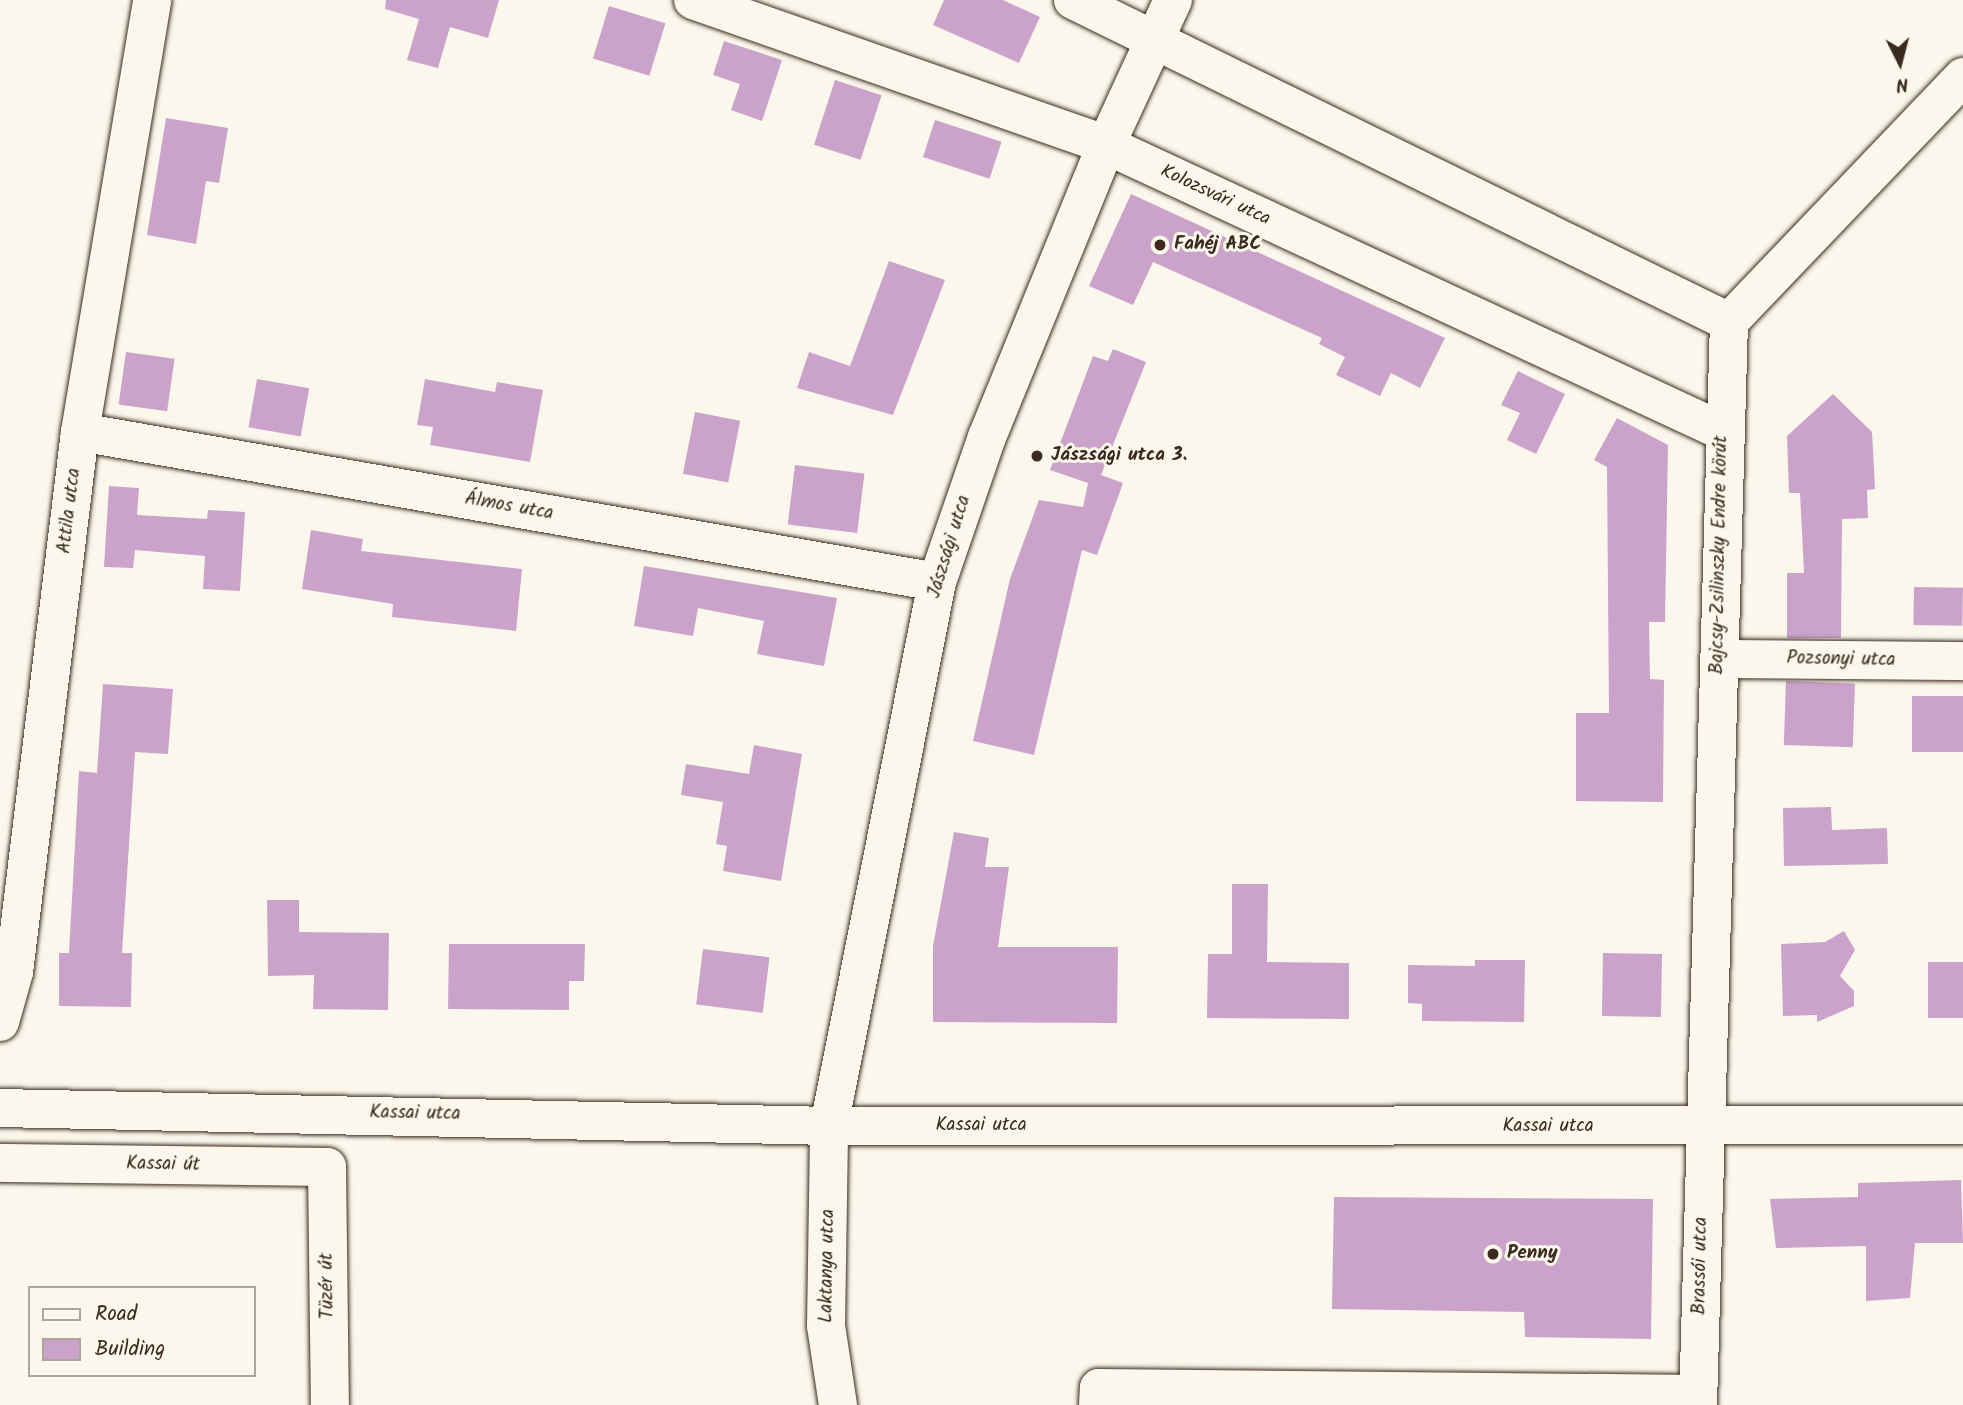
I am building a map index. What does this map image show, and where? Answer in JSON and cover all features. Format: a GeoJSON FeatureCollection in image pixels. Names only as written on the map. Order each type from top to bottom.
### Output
{"type":"FeatureCollection","features":[{"type":"Feature","properties":{"kind":"street","name":"Attila utca"},"geometry":{"type":"LineString","coordinates":[[0,1022],[14,972],[80,432],[152,0]]}},
{"type":"Feature","properties":{"kind":"street","name":"Kolozsvári utca"},"geometry":{"type":"LineString","coordinates":[[693,0],[1106,145],[1722,431]]}},
{"type":"Feature","properties":{"kind":"street"},"geometry":{"type":"LineString","coordinates":[[1073,0],[1729,322],[1963,77]]}},
{"type":"Feature","properties":{"kind":"street","name":"Jászsági utca"},"geometry":{"type":"LineString","coordinates":[[829,1126],[937,582],[987,437],[1106,145],[1152,38],[1172,0]]}},
{"type":"Feature","properties":{"kind":"street","name":"Bajcsy-Zsilinszky Endre körút"},"geometry":{"type":"LineString","coordinates":[[1704,1127],[1720,659],[1722,431],[1729,322]]}},
{"type":"Feature","properties":{"kind":"street","name":"Álmos utca"},"geometry":{"type":"LineString","coordinates":[[80,432],[937,582]]}},
{"type":"Feature","properties":{"kind":"street","name":"Pozsonyi utca"},"geometry":{"type":"LineString","coordinates":[[1720,659],[1963,661]]}},
{"type":"Feature","properties":{"kind":"street","name":"Kassai utca"},"geometry":{"type":"LineString","coordinates":[[0,1108],[829,1126],[1963,1125]]}},
{"type":"Feature","properties":{"kind":"street","name":"Laktanya utca"},"geometry":{"type":"LineString","coordinates":[[829,1126],[826,1326],[838,1405]]}},
{"type":"Feature","properties":{"kind":"street","name":"Brassói utca"},"geometry":{"type":"LineString","coordinates":[[1698,1399],[1704,1127]]}},
{"type":"Feature","properties":{"kind":"street","name":"Kassai út"},"geometry":{"type":"LineString","coordinates":[[0,1163],[327,1167]]}},
{"type":"Feature","properties":{"kind":"street","name":"Tüzér út"},"geometry":{"type":"LineString","coordinates":[[327,1167],[330,1405]]}},
{"type":"Feature","properties":{"kind":"street"},"geometry":{"type":"LineString","coordinates":[[1098,1405],[1098,1388],[1354,1396],[1698,1399]]}},
{"type":"Feature","properties":{"kind":"building"},"geometry":{"type":"Polygon","coordinates":[[[386,0],[499,0],[488,38],[450,27],[438,68],[407,60],[419,19],[385,9],[386,0]]]}},
{"type":"Feature","properties":{"kind":"building"},"geometry":{"type":"Polygon","coordinates":[[[944,0],[1003,0],[1040,17],[1019,63],[933,25],[944,0]]]}},
{"type":"Feature","properties":{"kind":"building"},"geometry":{"type":"Polygon","coordinates":[[[609,6],[665,23],[649,76],[593,59],[609,6]]]}},
{"type":"Feature","properties":{"kind":"building"},"geometry":{"type":"Polygon","coordinates":[[[724,41],[782,60],[762,121],[731,110],[740,84],[713,75],[724,41]]]}},
{"type":"Feature","properties":{"kind":"building"},"geometry":{"type":"Polygon","coordinates":[[[835,80],[882,95],[861,160],[814,145],[835,80]]]}},
{"type":"Feature","properties":{"kind":"building"},"geometry":{"type":"Polygon","coordinates":[[[166,118],[228,128],[219,183],[206,181],[196,244],[147,235],[166,118]]]}},
{"type":"Feature","properties":{"kind":"building"},"geometry":{"type":"Polygon","coordinates":[[[935,120],[1002,142],[990,179],[923,157],[935,120]]]}},
{"type":"Feature","properties":{"kind":"building"},"geometry":{"type":"Polygon","coordinates":[[[1131,194],[1445,338],[1420,388],[1391,373],[1380,396],[1336,375],[1345,357],[1319,344],[1322,338],[1153,262],[1133,305],[1089,286],[1131,194]]]}},
{"type":"Feature","properties":{"kind":"building"},"geometry":{"type":"Polygon","coordinates":[[[889,261],[945,280],[893,415],[797,388],[809,352],[850,366],[889,261]]]}},
{"type":"Feature","properties":{"kind":"building"},"geometry":{"type":"Polygon","coordinates":[[[1113,349],[1146,362],[1101,475],[1123,483],[1097,555],[1082,550],[1034,755],[973,741],[1010,579],[1039,500],[1083,507],[1088,483],[1050,470],[1093,356],[1108,361],[1113,349]]]}},
{"type":"Feature","properties":{"kind":"building"},"geometry":{"type":"Polygon","coordinates":[[[126,352],[175,359],[167,411],[119,404],[126,352]]]}},
{"type":"Feature","properties":{"kind":"building"},"geometry":{"type":"Polygon","coordinates":[[[1518,371],[1565,394],[1536,454],[1507,440],[1520,413],[1501,405],[1518,371]]]}},
{"type":"Feature","properties":{"kind":"building"},"geometry":{"type":"Polygon","coordinates":[[[257,379],[309,388],[301,436],[248,427],[257,379]]]}},
{"type":"Feature","properties":{"kind":"building"},"geometry":{"type":"Polygon","coordinates":[[[425,379],[495,392],[497,382],[543,390],[530,462],[430,445],[433,427],[417,425],[425,379]]]}},
{"type":"Feature","properties":{"kind":"building"},"geometry":{"type":"Polygon","coordinates":[[[1833,394],[1872,432],[1875,489],[1867,490],[1868,518],[1842,519],[1841,638],[1787,638],[1787,573],[1804,573],[1800,493],[1789,493],[1787,436],[1833,394]]]}},
{"type":"Feature","properties":{"kind":"building"},"geometry":{"type":"Polygon","coordinates":[[[695,412],[740,421],[728,483],[683,474],[695,412]]]}},
{"type":"Feature","properties":{"kind":"building"},"geometry":{"type":"Polygon","coordinates":[[[1617,418],[1668,445],[1665,622],[1649,622],[1650,679],[1664,680],[1663,802],[1576,801],[1576,713],[1609,713],[1607,467],[1594,460],[1617,418]]]}},
{"type":"Feature","properties":{"kind":"building"},"geometry":{"type":"Polygon","coordinates":[[[795,465],[864,474],[857,533],[788,525],[795,465]]]}},
{"type":"Feature","properties":{"kind":"building"},"geometry":{"type":"Polygon","coordinates":[[[109,486],[139,488],[137,515],[207,519],[208,510],[245,512],[240,591],[203,589],[205,556],[135,550],[133,568],[104,567],[109,486]]]}},
{"type":"Feature","properties":{"kind":"building"},"geometry":{"type":"Polygon","coordinates":[[[311,530],[363,539],[361,551],[522,569],[516,631],[392,617],[393,604],[302,589],[311,530]]]}},
{"type":"Feature","properties":{"kind":"building"},"geometry":{"type":"Polygon","coordinates":[[[644,566],[837,598],[824,666],[757,654],[764,621],[698,608],[693,636],[634,626],[644,566]]]}},
{"type":"Feature","properties":{"kind":"building"},"geometry":{"type":"Polygon","coordinates":[[[1914,587],[1963,588],[1962,626],[1913,625],[1914,587]]]}},
{"type":"Feature","properties":{"kind":"building"},"geometry":{"type":"Polygon","coordinates":[[[1786,681],[1855,683],[1853,747],[1784,745],[1786,681]]]}},
{"type":"Feature","properties":{"kind":"building"},"geometry":{"type":"Polygon","coordinates":[[[103,684],[173,689],[168,754],[135,752],[122,953],[132,953],[131,1007],[59,1006],[59,953],[69,953],[79,771],[97,773],[103,684]]]}},
{"type":"Feature","properties":{"kind":"building"},"geometry":{"type":"Polygon","coordinates":[[[1912,696],[1963,696],[1963,752],[1912,752],[1912,696]]]}},
{"type":"Feature","properties":{"kind":"building"},"geometry":{"type":"Polygon","coordinates":[[[754,745],[802,754],[781,881],[723,871],[727,846],[716,844],[723,802],[681,795],[686,764],[749,774],[754,745]]]}},
{"type":"Feature","properties":{"kind":"building"},"geometry":{"type":"Polygon","coordinates":[[[1831,807],[1832,830],[1887,828],[1888,864],[1784,866],[1783,808],[1831,807]]]}},
{"type":"Feature","properties":{"kind":"building"},"geometry":{"type":"Polygon","coordinates":[[[954,832],[989,838],[985,867],[1009,867],[998,947],[1118,947],[1117,1023],[933,1022],[933,946],[954,832]]]}},
{"type":"Feature","properties":{"kind":"building"},"geometry":{"type":"Polygon","coordinates":[[[1232,884],[1268,884],[1267,962],[1349,963],[1349,1019],[1207,1018],[1208,954],[1232,954],[1232,884]]]}},
{"type":"Feature","properties":{"kind":"building"},"geometry":{"type":"Polygon","coordinates":[[[267,900],[299,900],[299,932],[389,933],[388,1010],[313,1009],[314,975],[268,976],[267,900]]]}},
{"type":"Feature","properties":{"kind":"building"},"geometry":{"type":"Polygon","coordinates":[[[1844,931],[1855,950],[1840,976],[1854,991],[1854,1006],[1817,1022],[1817,1015],[1783,1016],[1781,944],[1825,942],[1844,931]]]}},
{"type":"Feature","properties":{"kind":"building"},"geometry":{"type":"Polygon","coordinates":[[[449,944],[585,944],[584,981],[569,981],[569,1010],[448,1009],[449,944]]]}},
{"type":"Feature","properties":{"kind":"building"},"geometry":{"type":"Polygon","coordinates":[[[703,949],[770,957],[763,1013],[696,1005],[703,949]]]}},
{"type":"Feature","properties":{"kind":"building"},"geometry":{"type":"Polygon","coordinates":[[[1603,953],[1662,954],[1661,1017],[1602,1016],[1603,953]]]}},
{"type":"Feature","properties":{"kind":"building"},"geometry":{"type":"Polygon","coordinates":[[[1475,960],[1525,960],[1524,1022],[1422,1021],[1422,1004],[1408,1003],[1408,965],[1475,966],[1475,960]]]}},
{"type":"Feature","properties":{"kind":"building"},"geometry":{"type":"Polygon","coordinates":[[[1928,962],[1963,962],[1963,1018],[1928,1018],[1928,962]]]}},
{"type":"Feature","properties":{"kind":"building"},"geometry":{"type":"Polygon","coordinates":[[[1961,1180],[1963,1243],[1915,1243],[1910,1298],[1866,1301],[1866,1246],[1776,1248],[1770,1199],[1858,1197],[1858,1183],[1961,1180]]]}},
{"type":"Feature","properties":{"kind":"building","name":"Penny"},"geometry":{"type":"Polygon","coordinates":[[[1334,1197],[1653,1199],[1651,1339],[1525,1337],[1524,1312],[1332,1309],[1334,1197]]]}},
{"type":"Feature","properties":{"kind":"place","name":"Fahéj ABC"},"geometry":{"type":"Point","coordinates":[1160,245]}},
{"type":"Feature","properties":{"kind":"place","name":"Jászsági utca 3."},"geometry":{"type":"Point","coordinates":[1037,456]}},
{"type":"Feature","properties":{"kind":"place","name":"Penny"},"geometry":{"type":"Point","coordinates":[1493,1254]}}]}
